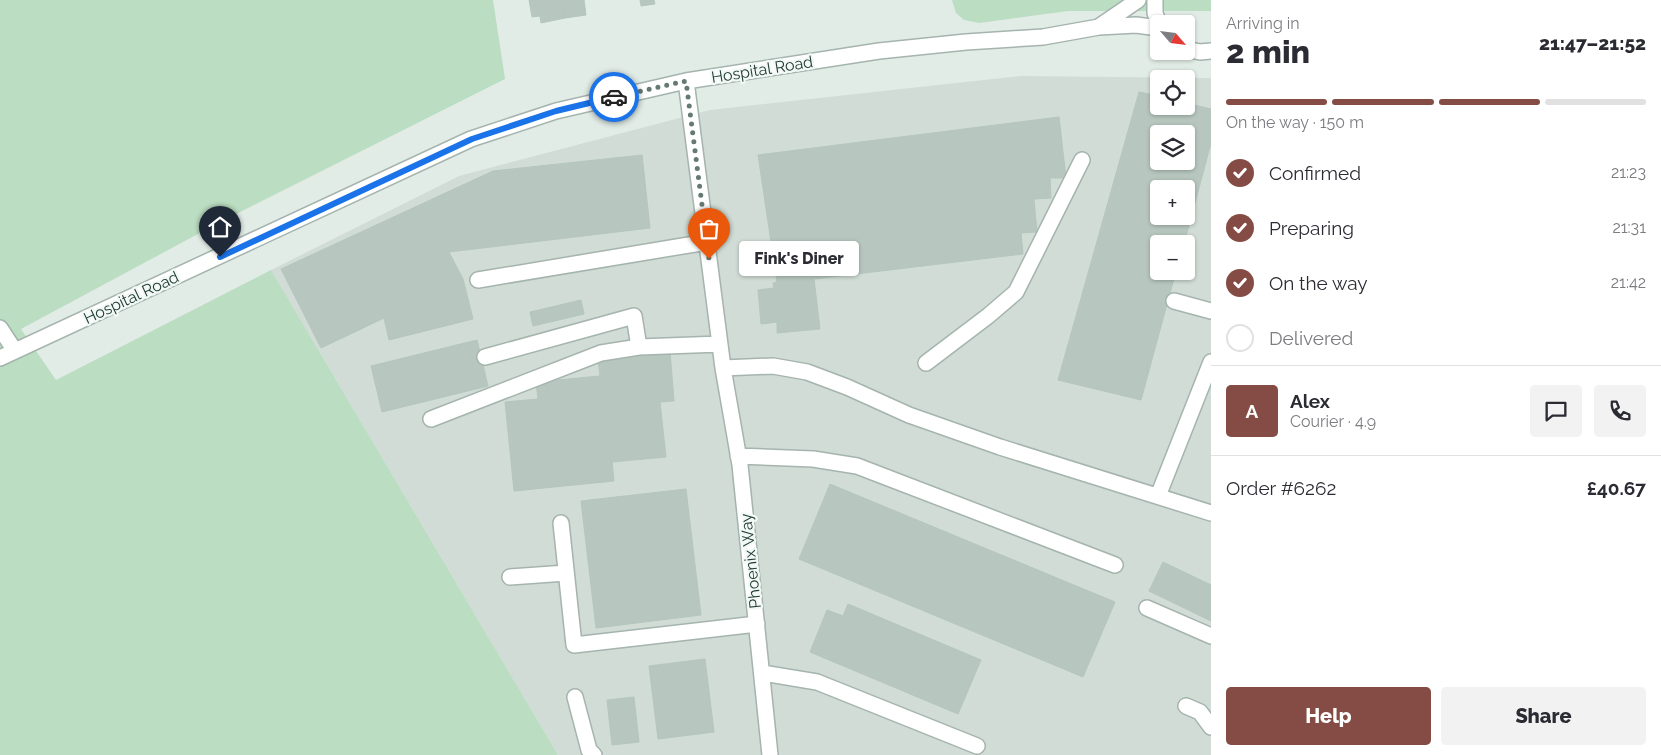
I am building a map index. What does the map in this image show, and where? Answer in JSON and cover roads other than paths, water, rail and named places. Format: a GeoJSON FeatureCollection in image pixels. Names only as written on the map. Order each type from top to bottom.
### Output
{"type":"FeatureCollection","features":[{"type":"Feature","properties":{"kind":"street","name":"Hospital Road"},"geometry":{"type":"LineString","coordinates":[[1099,27],[1138,0]]}},
{"type":"Feature","properties":{"kind":"street"},"geometry":{"type":"LineString","coordinates":[[1155,0],[1156,15]]}},
{"type":"Feature","properties":{"kind":"street","name":"Hospital Road"},"geometry":{"type":"LineString","coordinates":[[0,358],[472,139],[556,111],[686,81],[879,51],[966,42],[1043,37],[1099,27],[1136,25],[1150,27]]}},
{"type":"Feature","properties":{"kind":"street"},"geometry":{"type":"LineString","coordinates":[[1195,51],[1211,50]]}},
{"type":"Feature","properties":{"kind":"street","name":"Phoenix Way"},"geometry":{"type":"LineString","coordinates":[[686,81],[723,368],[738,456],[770,755]]}},
{"type":"Feature","properties":{"kind":"street"},"geometry":{"type":"LineString","coordinates":[[926,363],[988,316],[1016,292],[1082,160]]}},
{"type":"Feature","properties":{"kind":"street"},"geometry":{"type":"LineString","coordinates":[[478,280],[707,242]]}},
{"type":"Feature","properties":{"kind":"street"},"geometry":{"type":"LineString","coordinates":[[1174,301],[1211,311]]}},
{"type":"Feature","properties":{"kind":"street"},"geometry":{"type":"LineString","coordinates":[[485,357],[634,316],[639,347]]}},
{"type":"Feature","properties":{"kind":"street"},"geometry":{"type":"LineString","coordinates":[[0,328],[15,351]]}},
{"type":"Feature","properties":{"kind":"street"},"geometry":{"type":"LineString","coordinates":[[432,420],[601,353],[639,347],[720,344]]}},
{"type":"Feature","properties":{"kind":"street"},"geometry":{"type":"LineString","coordinates":[[1158,496],[1211,362]]}},
{"type":"Feature","properties":{"kind":"street"},"geometry":{"type":"LineString","coordinates":[[723,368],[773,366],[807,372],[847,386],[909,415],[1000,447],[1211,513]]}},
{"type":"Feature","properties":{"kind":"street"},"geometry":{"type":"LineString","coordinates":[[738,456],[813,459],[857,466],[1115,566]]}},
{"type":"Feature","properties":{"kind":"street"},"geometry":{"type":"LineString","coordinates":[[561,522],[574,645],[757,624]]}},
{"type":"Feature","properties":{"kind":"street"},"geometry":{"type":"LineString","coordinates":[[510,577],[566,573]]}},
{"type":"Feature","properties":{"kind":"street"},"geometry":{"type":"LineString","coordinates":[[1146,608],[1211,636]]}},
{"type":"Feature","properties":{"kind":"street"},"geometry":{"type":"LineString","coordinates":[[762,673],[817,682],[977,746]]}},
{"type":"Feature","properties":{"kind":"street"},"geometry":{"type":"LineString","coordinates":[[575,696],[589,750],[594,755]]}},
{"type":"Feature","properties":{"kind":"street"},"geometry":{"type":"LineString","coordinates":[[1186,706],[1200,712],[1211,727]]}},
{"type":"Feature","properties":{"kind":"place","name":"Fink's Diner"},"geometry":{"type":"Point","coordinates":[709,259]}}]}
